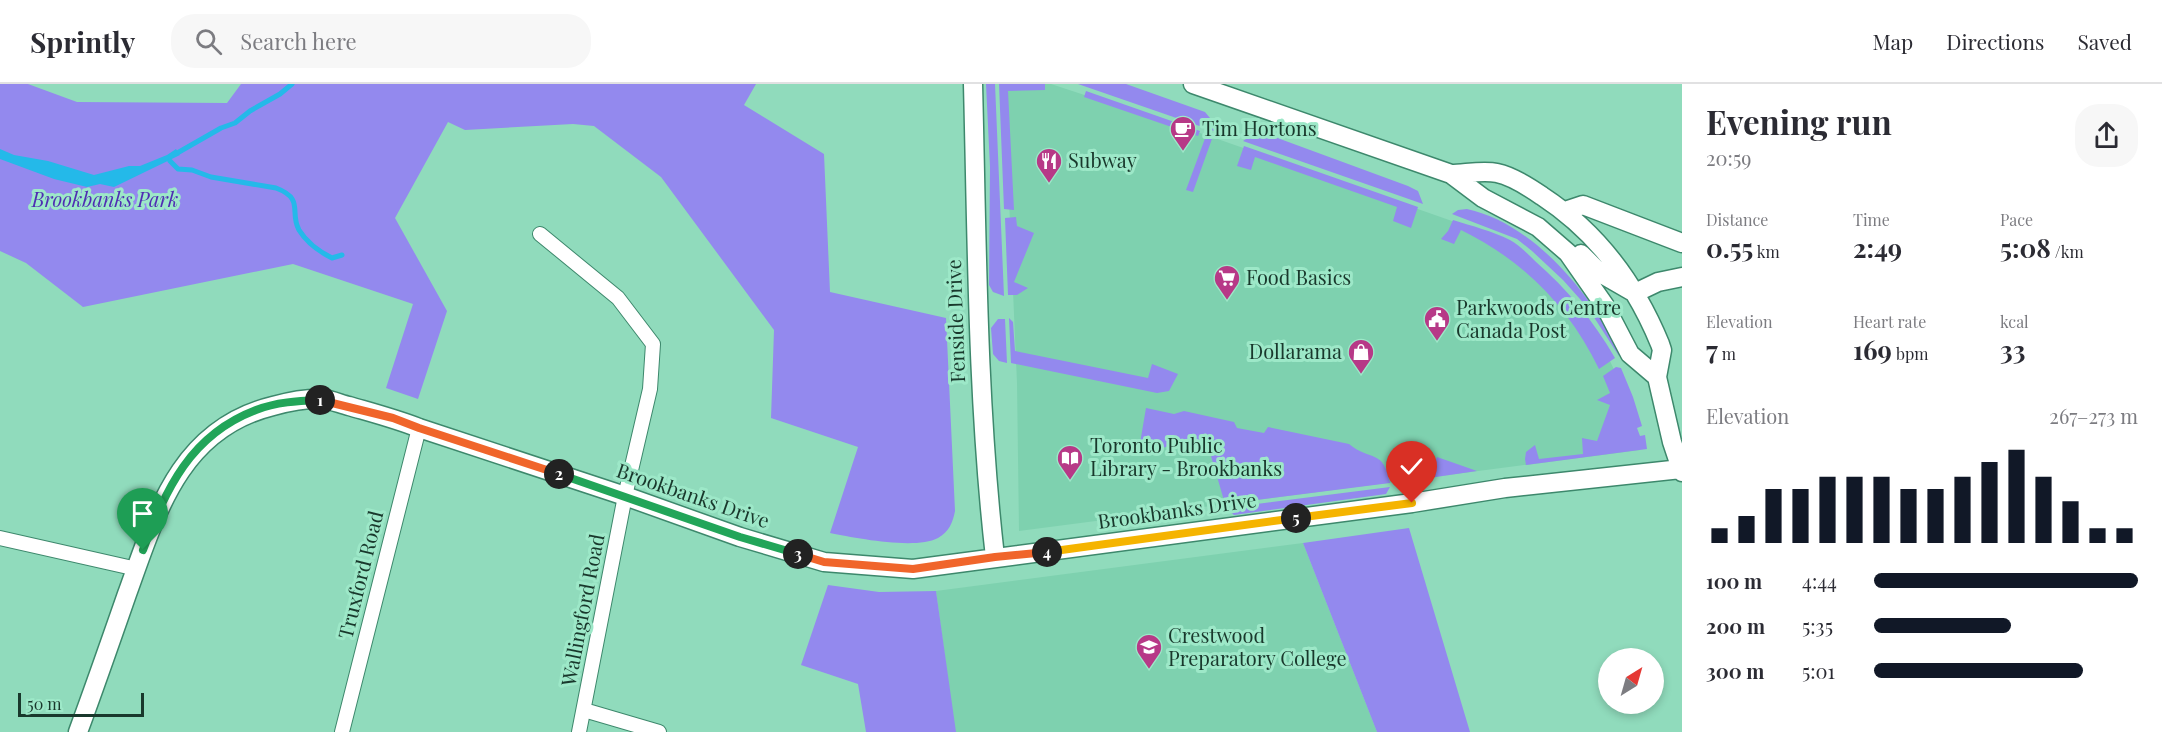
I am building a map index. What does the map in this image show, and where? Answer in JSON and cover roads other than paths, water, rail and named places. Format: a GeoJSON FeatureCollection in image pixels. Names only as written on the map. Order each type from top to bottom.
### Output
{"type":"FeatureCollection","features":[{"type":"Feature","properties":{"kind":"street","name":"Fenside Drive"},"geometry":{"type":"LineString","coordinates":[[973,84],[980,373],[987,492],[995,557]]}},
{"type":"Feature","properties":{"kind":"street"},"geometry":{"type":"LineString","coordinates":[[1193,84],[1451,174],[1483,198],[1521,216],[1538,227],[1568,254],[1605,306],[1630,354],[1657,378]]}},
{"type":"Feature","properties":{"kind":"street"},"geometry":{"type":"LineString","coordinates":[[1451,174],[1496,172],[1529,187],[1565,211],[1612,257],[1646,313],[1662,350],[1657,378],[1681,470]]}},
{"type":"Feature","properties":{"kind":"street"},"geometry":{"type":"LineString","coordinates":[[1565,211],[1583,205],[1682,243]]}},
{"type":"Feature","properties":{"kind":"street"},"geometry":{"type":"LineString","coordinates":[[1521,216],[1531,214],[1537,216],[1570,243],[1600,273],[1635,293]]}},
{"type":"Feature","properties":{"kind":"street","name":"Wallingford Road"},"geometry":{"type":"LineString","coordinates":[[540,234],[618,298],[653,344],[650,388],[625,496],[579,732]]}},
{"type":"Feature","properties":{"kind":"street"},"geometry":{"type":"LineString","coordinates":[[1635,293],[1658,282],[1682,277]]}},
{"type":"Feature","properties":{"kind":"street","name":"Brookbanks Drive"},"geometry":{"type":"LineString","coordinates":[[78,732],[157,514],[174,479],[205,440],[232,422],[256,410],[286,402],[323,399],[393,418],[740,537],[824,562],[913,569],[1412,503],[1505,488],[1681,470]]}},
{"type":"Feature","properties":{"kind":"street","name":"Truxford Road"},"geometry":{"type":"LineString","coordinates":[[342,732],[419,428]]}},
{"type":"Feature","properties":{"kind":"street"},"geometry":{"type":"LineString","coordinates":[[0,538],[137,568]]}},
{"type":"Feature","properties":{"kind":"street"},"geometry":{"type":"LineString","coordinates":[[584,710],[659,732]]}},
{"type":"Feature","properties":{"kind":"water"},"geometry":{"type":"Polygon","coordinates":[[[0,149],[14,155],[48,161],[94,175],[129,166],[140,166],[176,149],[180,155],[114,187],[100,184],[87,187],[54,179],[0,159],[0,149]]]}},
{"type":"Feature","properties":{"kind":"waterway"},"geometry":{"type":"LineString","coordinates":[[179,152],[221,128],[235,123],[292,84]]}},
{"type":"Feature","properties":{"kind":"waterway"},"geometry":{"type":"LineString","coordinates":[[170,161],[178,169],[276,188],[285,192],[293,201],[296,223],[306,239],[332,258],[342,255]]}},
{"type":"Feature","properties":{"kind":"place","name":"Tim Hortons"},"geometry":{"type":"Point","coordinates":[1183,152]}},
{"type":"Feature","properties":{"kind":"place","name":"Subway"},"geometry":{"type":"Point","coordinates":[1049,184]}},
{"type":"Feature","properties":{"kind":"place","name":"Food Basics"},"geometry":{"type":"Point","coordinates":[1227,301]}},
{"type":"Feature","properties":{"kind":"place","name":"Parkwoods Centre Canada Post"},"geometry":{"type":"Point","coordinates":[1437,342]}},
{"type":"Feature","properties":{"kind":"place","name":"Dollarama"},"geometry":{"type":"Point","coordinates":[1361,375]}},
{"type":"Feature","properties":{"kind":"place","name":"Toronto Public Library - Brookbanks"},"geometry":{"type":"Point","coordinates":[1070,481]}},
{"type":"Feature","properties":{"kind":"place","name":"Crestwood Preparatory College"},"geometry":{"type":"Point","coordinates":[1149,670]}},
{"type":"Feature","properties":{"kind":"park label","name":"Brookbanks Park"},"geometry":{"type":"Point","coordinates":[105,200]}}]}
